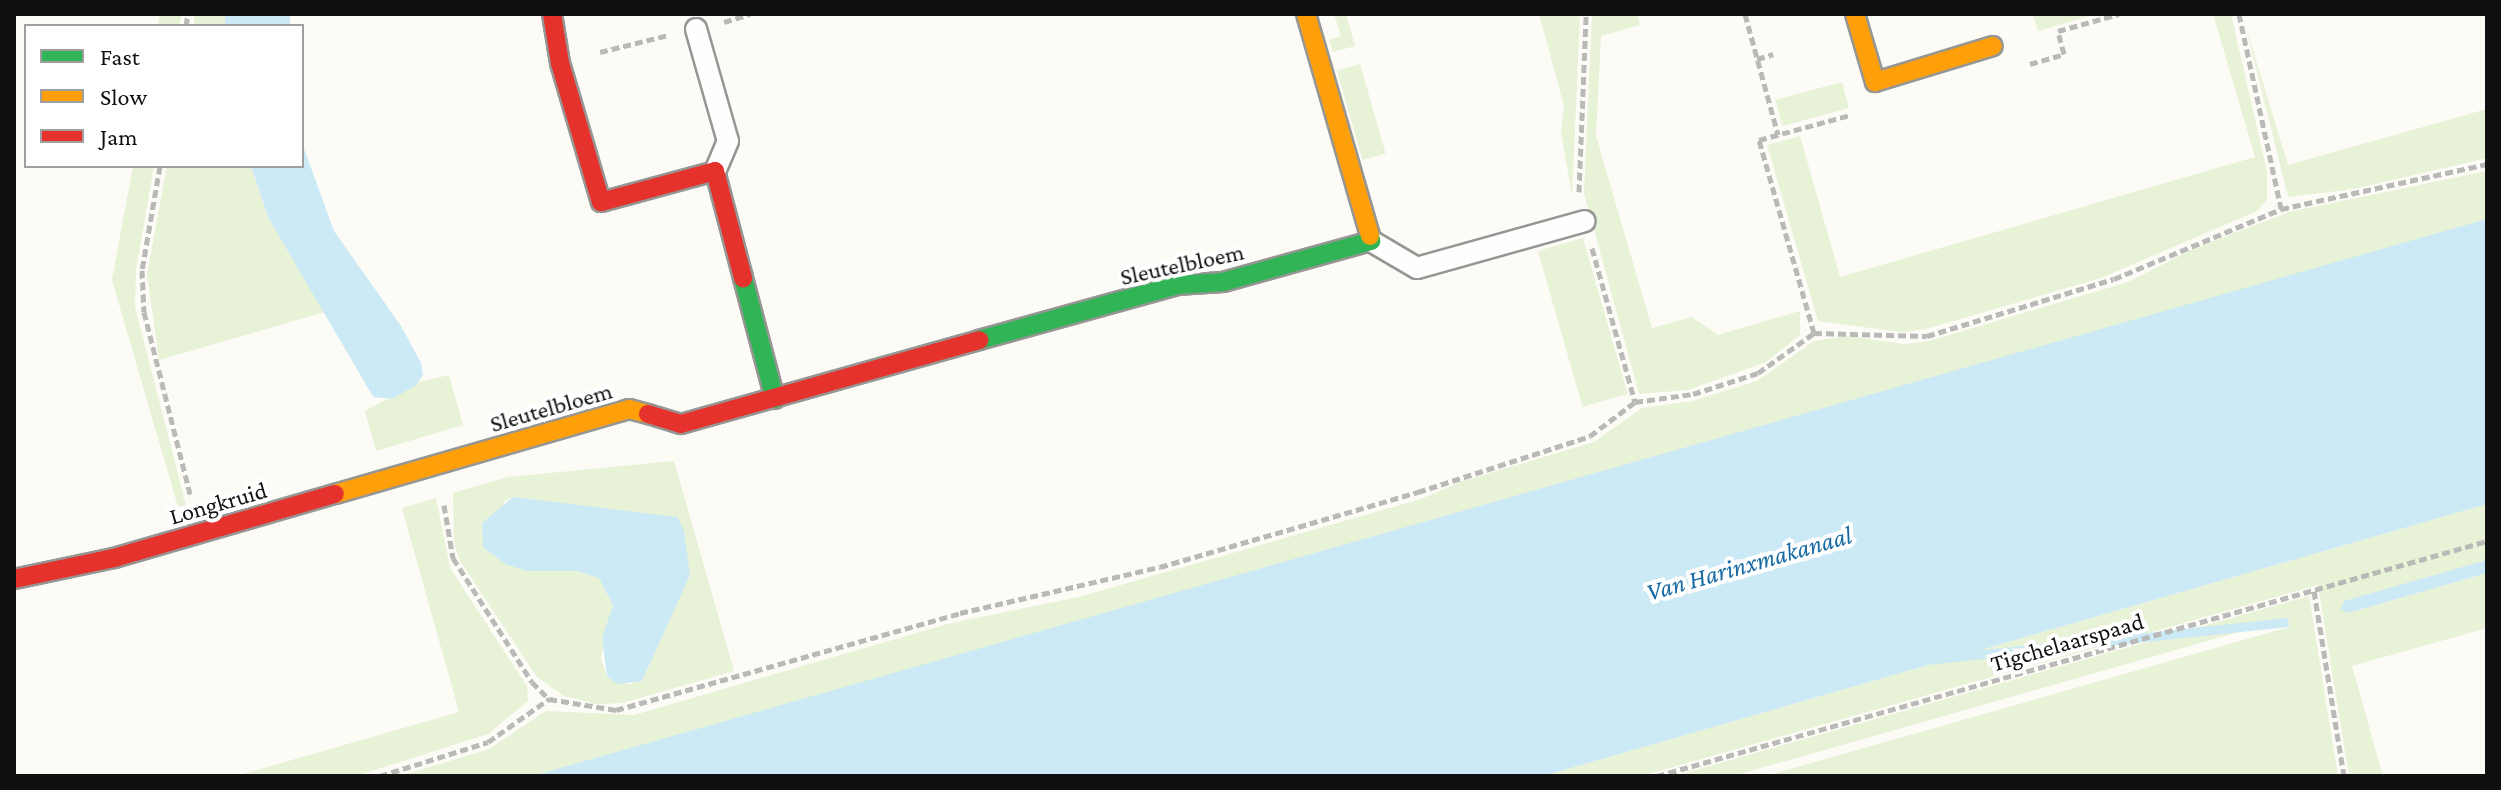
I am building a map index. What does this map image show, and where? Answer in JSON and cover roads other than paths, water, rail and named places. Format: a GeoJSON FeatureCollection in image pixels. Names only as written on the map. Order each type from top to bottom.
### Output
{"type":"FeatureCollection","features":[{"type":"Feature","properties":{"kind":"street"},"geometry":{"type":"LineString","coordinates":[[552,14],[560,63],[601,202],[715,171],[775,399]]}},
{"type":"Feature","properties":{"kind":"street"},"geometry":{"type":"LineString","coordinates":[[1306,14],[1371,241]]}},
{"type":"Feature","properties":{"kind":"street"},"geometry":{"type":"LineString","coordinates":[[1855,14],[1875,82],[1993,46]]}},
{"type":"Feature","properties":{"kind":"street","name":"Sleutelbloem"},"geometry":{"type":"LineString","coordinates":[[434,465],[629,409],[681,424],[1177,285],[1223,282],[1371,241]]}},
{"type":"Feature","properties":{"kind":"street","name":"Longkruid"},"geometry":{"type":"LineString","coordinates":[[14,579],[200,534],[434,465]]}},
{"type":"Feature","properties":{"kind":"lane"},"geometry":{"type":"LineString","coordinates":[[696,29],[728,141],[715,171]]}},
{"type":"Feature","properties":{"kind":"lane"},"geometry":{"type":"LineString","coordinates":[[1371,241],[1417,268],[1585,221]]}},
{"type":"Feature","properties":{"kind":"water"},"geometry":{"type":"Polygon","coordinates":[[[225,14],[290,14],[290,24],[225,24],[225,14]]]}},
{"type":"Feature","properties":{"kind":"water"},"geometry":{"type":"Polygon","coordinates":[[[304,148],[334,231],[401,326],[421,363],[423,375],[416,385],[392,399],[374,397],[268,217],[252,168],[304,168],[304,148]]]}},
{"type":"Feature","properties":{"kind":"water","name":"Van Harinxmakanaal"},"geometry":{"type":"Polygon","coordinates":[[[2487,219],[2487,504],[1543,776],[532,776],[2487,219]]]}},
{"type":"Feature","properties":{"kind":"water"},"geometry":{"type":"Polygon","coordinates":[[[513,497],[677,517],[684,531],[690,575],[642,681],[617,684],[607,676],[602,638],[613,605],[599,578],[577,571],[527,571],[505,564],[483,547],[482,523],[513,497]]]}},
{"type":"Feature","properties":{"kind":"water"},"geometry":{"type":"Polygon","coordinates":[[[2487,560],[2487,573],[2348,613],[2341,609],[2344,601],[2487,560]]]}},
{"type":"Feature","properties":{"kind":"water"},"geometry":{"type":"Polygon","coordinates":[[[2288,618],[2289,627],[1715,687],[1714,678],[2288,618]]]}}]}
